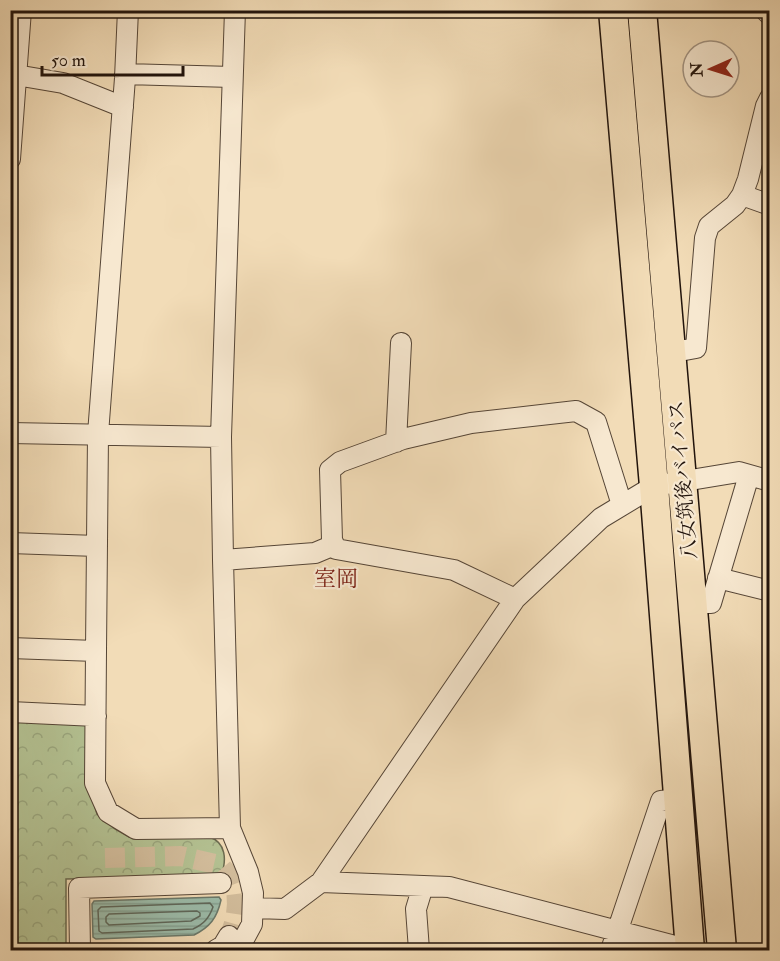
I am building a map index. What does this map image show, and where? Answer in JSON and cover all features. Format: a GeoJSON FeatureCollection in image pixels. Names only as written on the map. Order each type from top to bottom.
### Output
{"type":"FeatureCollection","features":[{"type":"Feature","properties":{"kind":"highway","name":"八女筑後バイパス"},"geometry":{"type":"LineString","coordinates":[[613,10],[654,486],[690,950]]}},
{"type":"Feature","properties":{"kind":"highway","name":"八女筑後バイパス"},"geometry":{"type":"LineString","coordinates":[[642,10],[684,482],[722,951]]}},
{"type":"Feature","properties":{"kind":"street"},"geometry":{"type":"LineString","coordinates":[[10,159],[14,74],[21,10]]}},
{"type":"Feature","properties":{"kind":"street"},"geometry":{"type":"LineString","coordinates":[[128,10],[123,107],[98,434],[95,783],[108,812],[136,829],[230,828]]}},
{"type":"Feature","properties":{"kind":"street"},"geometry":{"type":"LineString","coordinates":[[228,946],[252,924],[254,893],[230,828],[223,560],[221,437],[235,10]]}},
{"type":"Feature","properties":{"kind":"street"},"geometry":{"type":"LineString","coordinates":[[765,10],[770,15]]}},
{"type":"Feature","properties":{"kind":"street"},"geometry":{"type":"LineString","coordinates":[[14,74],[63,83],[123,107]]}},
{"type":"Feature","properties":{"kind":"street"},"geometry":{"type":"LineString","coordinates":[[125,74],[232,77]]}},
{"type":"Feature","properties":{"kind":"street"},"geometry":{"type":"LineString","coordinates":[[685,350],[696,348],[705,238],[709,226],[735,206],[742,195],[770,98]]}},
{"type":"Feature","properties":{"kind":"street"},"geometry":{"type":"LineString","coordinates":[[742,195],[770,206]]}},
{"type":"Feature","properties":{"kind":"street"},"geometry":{"type":"LineString","coordinates":[[396,442],[401,343]]}},
{"type":"Feature","properties":{"kind":"street"},"geometry":{"type":"LineString","coordinates":[[515,598],[454,570],[336,549],[333,542],[330,470],[340,462],[396,442],[471,423],[576,411],[596,422],[622,505]]}},
{"type":"Feature","properties":{"kind":"street"},"geometry":{"type":"LineString","coordinates":[[10,433],[221,437]]}},
{"type":"Feature","properties":{"kind":"street"},"geometry":{"type":"LineString","coordinates":[[253,908],[285,909],[321,882],[515,598],[601,518],[654,486],[739,472],[770,481]]}},
{"type":"Feature","properties":{"kind":"street"},"geometry":{"type":"LineString","coordinates":[[706,603],[711,603],[748,475]]}},
{"type":"Feature","properties":{"kind":"street"},"geometry":{"type":"LineString","coordinates":[[223,560],[315,553],[333,542]]}},
{"type":"Feature","properties":{"kind":"street"},"geometry":{"type":"LineString","coordinates":[[10,543],[97,546]]}},
{"type":"Feature","properties":{"kind":"street"},"geometry":{"type":"LineString","coordinates":[[718,578],[770,591]]}},
{"type":"Feature","properties":{"kind":"street"},"geometry":{"type":"LineString","coordinates":[[10,648],[96,651]]}},
{"type":"Feature","properties":{"kind":"street"},"geometry":{"type":"LineString","coordinates":[[10,712],[96,716]]}},
{"type":"Feature","properties":{"kind":"street"},"geometry":{"type":"LineString","coordinates":[[614,941],[661,801],[678,799]]}},
{"type":"Feature","properties":{"kind":"street"},"geometry":{"type":"LineString","coordinates":[[321,882],[449,887],[614,941],[690,950]]}},
{"type":"Feature","properties":{"kind":"street"},"geometry":{"type":"LineString","coordinates":[[80,951],[79,888],[221,883]]}},
{"type":"Feature","properties":{"kind":"street"},"geometry":{"type":"LineString","coordinates":[[419,951],[416,909],[423,886]]}},
{"type":"Feature","properties":{"kind":"green space"},"geometry":{"type":"Polygon","coordinates":[[[11,720],[89,722],[89,788],[97,814],[129,837],[209,837],[215,839],[224,852],[221,876],[66,879],[66,950],[11,950],[11,720]]]}},
{"type":"Feature","properties":{"kind":"water"},"geometry":{"type":"Polygon","coordinates":[[[219,897],[221,900],[215,917],[209,925],[194,935],[96,939],[93,937],[92,904],[94,901],[219,897]]]}},
{"type":"Feature","properties":{"kind":"tunnel"},"geometry":{"type":"LineString","coordinates":[[105,858],[180,856],[220,865],[233,882],[237,897],[235,918],[229,936]]}},
{"type":"Feature","properties":{"kind":"district","name":"室岡"},"geometry":{"type":"Point","coordinates":[336,579]}}]}
